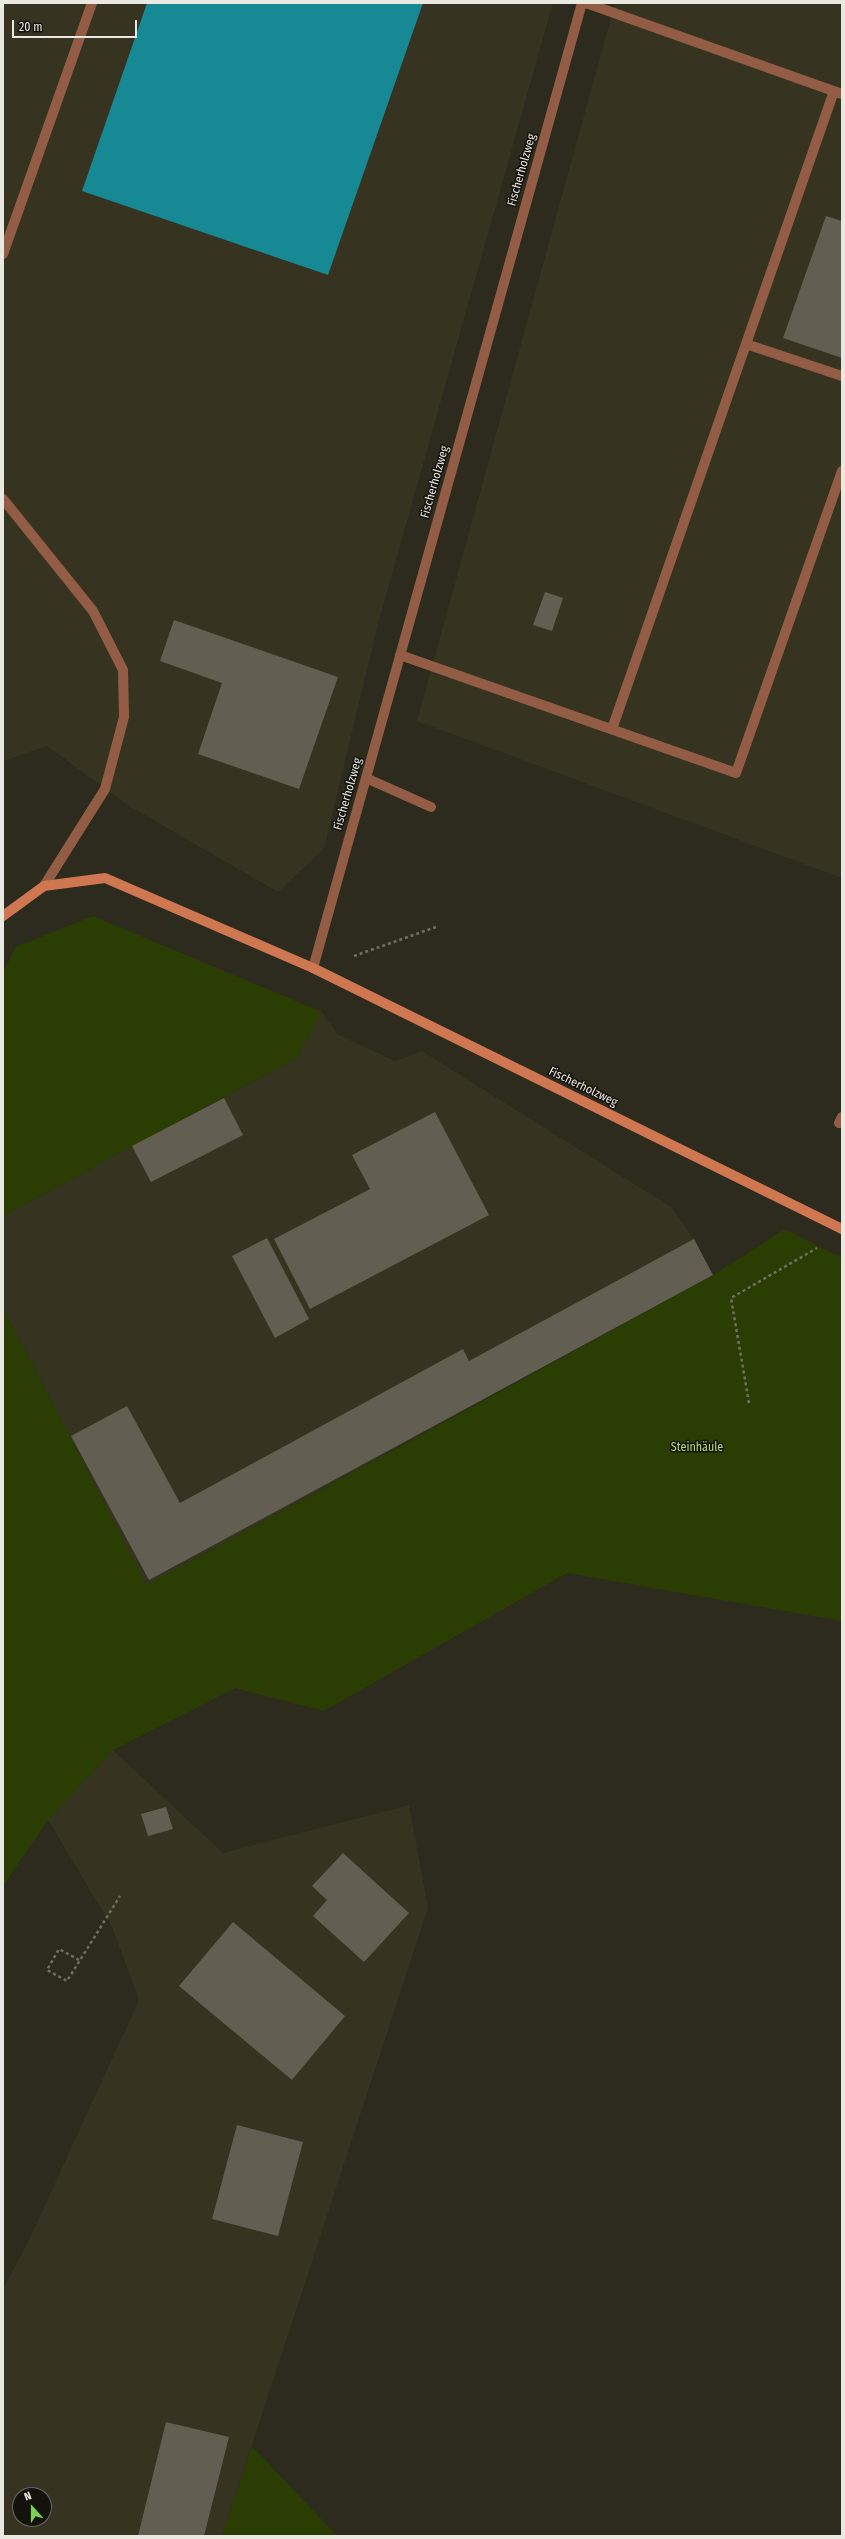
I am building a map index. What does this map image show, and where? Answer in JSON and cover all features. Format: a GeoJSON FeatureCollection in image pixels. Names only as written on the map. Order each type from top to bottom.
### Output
{"type":"FeatureCollection","features":[{"type":"Feature","properties":{"kind":"street","name":"Fischerholzweg"},"geometry":{"type":"LineString","coordinates":[[44,886],[105,878],[313,968],[842,1229]]}},
{"type":"Feature","properties":{"kind":"street"},"geometry":{"type":"LineString","coordinates":[[3,916],[44,886]]}},
{"type":"Feature","properties":{"kind":"lane"},"geometry":{"type":"LineString","coordinates":[[3,254],[92,3]]}},
{"type":"Feature","properties":{"kind":"lane","name":"Fischerholzweg"},"geometry":{"type":"LineString","coordinates":[[313,968],[582,3]]}},
{"type":"Feature","properties":{"kind":"lane"},"geometry":{"type":"LineString","coordinates":[[586,3],[838,93],[746,344],[612,729]]}},
{"type":"Feature","properties":{"kind":"lane"},"geometry":{"type":"LineString","coordinates":[[746,344],[842,376]]}},
{"type":"Feature","properties":{"kind":"lane"},"geometry":{"type":"LineString","coordinates":[[400,655],[736,772],[842,471]]}},
{"type":"Feature","properties":{"kind":"lane"},"geometry":{"type":"LineString","coordinates":[[3,499],[93,611],[123,670],[124,718],[105,789],[44,886]]}},
{"type":"Feature","properties":{"kind":"lane"},"geometry":{"type":"LineString","coordinates":[[366,778],[430,808]]}},
{"type":"Feature","properties":{"kind":"path"},"geometry":{"type":"LineString","coordinates":[[313,968],[370,952],[436,927]]}},
{"type":"Feature","properties":{"kind":"path"},"geometry":{"type":"LineString","coordinates":[[749,1403],[731,1298],[822,1245]]}},
{"type":"Feature","properties":{"kind":"path"},"geometry":{"type":"LineString","coordinates":[[79,1960],[59,1949],[47,1970],[67,1981],[120,1896]]}},
{"type":"Feature","properties":{"kind":"shaded area"},"geometry":{"type":"Polygon","coordinates":[[[3,3],[553,3],[378,624],[324,849],[278,892],[129,806],[47,746],[3,761],[3,3]]]}},
{"type":"Feature","properties":{"kind":"shaded area"},"geometry":{"type":"Polygon","coordinates":[[[615,3],[842,3],[842,878],[417,721],[615,3]]]}},
{"type":"Feature","properties":{"kind":"shaded area"},"geometry":{"type":"Polygon","coordinates":[[[322,1012],[337,1034],[395,1061],[422,1051],[671,1207],[694,1239],[712,1274],[147,1585],[3,1308],[3,1216],[297,1058],[322,1012]]]}},
{"type":"Feature","properties":{"kind":"shaded area"},"geometry":{"type":"Polygon","coordinates":[[[113,1750],[223,1853],[409,1805],[428,1908],[222,2536],[3,2536],[3,2289],[28,2242],[139,2000],[112,1927],[48,1820],[113,1750]]]}},
{"type":"Feature","properties":{"kind":"green space"},"geometry":{"type":"Polygon","coordinates":[[[93,916],[322,1012],[297,1058],[3,1216],[3,972],[16,947],[93,916]]]}},
{"type":"Feature","properties":{"kind":"green space","name":"Steinhäule"},"geometry":{"type":"Polygon","coordinates":[[[785,1229],[842,1258],[842,1621],[567,1573],[324,1711],[235,1688],[113,1750],[48,1820],[3,1886],[3,1308],[147,1585],[713,1275],[785,1229]]]}},
{"type":"Feature","properties":{"kind":"green space"},"geometry":{"type":"Polygon","coordinates":[[[252,2446],[337,2536],[222,2536],[252,2446]]]}},
{"type":"Feature","properties":{"kind":"water"},"geometry":{"type":"Polygon","coordinates":[[[147,3],[423,3],[328,275],[82,191],[147,3]]]}},
{"type":"Feature","properties":{"kind":"building"},"geometry":{"type":"Polygon","coordinates":[[[826,216],[842,221],[842,358],[783,338],[826,216]]]}},
{"type":"Feature","properties":{"kind":"building"},"geometry":{"type":"Polygon","coordinates":[[[545,592],[563,598],[552,631],[533,625],[545,592]]]}},
{"type":"Feature","properties":{"kind":"building"},"geometry":{"type":"Polygon","coordinates":[[[174,620],[338,677],[299,789],[198,754],[222,683],[160,661],[174,620]]]}},
{"type":"Feature","properties":{"kind":"building"},"geometry":{"type":"Polygon","coordinates":[[[224,1098],[243,1135],[151,1182],[132,1146],[224,1098]]]}},
{"type":"Feature","properties":{"kind":"building"},"geometry":{"type":"Polygon","coordinates":[[[435,1112],[489,1215],[310,1309],[274,1239],[370,1189],[352,1155],[435,1112]]]}},
{"type":"Feature","properties":{"kind":"building"},"geometry":{"type":"Polygon","coordinates":[[[267,1238],[309,1319],[275,1338],[232,1256],[267,1238]]]}},
{"type":"Feature","properties":{"kind":"building"},"geometry":{"type":"Polygon","coordinates":[[[694,1239],[713,1275],[149,1580],[71,1436],[127,1406],[180,1503],[463,1349],[469,1361],[694,1239]]]}},
{"type":"Feature","properties":{"kind":"building"},"geometry":{"type":"Polygon","coordinates":[[[166,1807],[173,1829],[148,1836],[141,1814],[166,1807]]]}},
{"type":"Feature","properties":{"kind":"building"},"geometry":{"type":"Polygon","coordinates":[[[343,1853],[409,1913],[364,1962],[313,1916],[327,1900],[312,1886],[343,1853]]]}},
{"type":"Feature","properties":{"kind":"building"},"geometry":{"type":"Polygon","coordinates":[[[233,1922],[345,2016],[292,2080],[179,1986],[233,1922]]]}},
{"type":"Feature","properties":{"kind":"building"},"geometry":{"type":"Polygon","coordinates":[[[237,2125],[303,2142],[278,2236],[212,2219],[237,2125]]]}},
{"type":"Feature","properties":{"kind":"building"},"geometry":{"type":"Polygon","coordinates":[[[166,2422],[229,2437],[204,2536],[138,2536],[166,2422]]]}}]}
